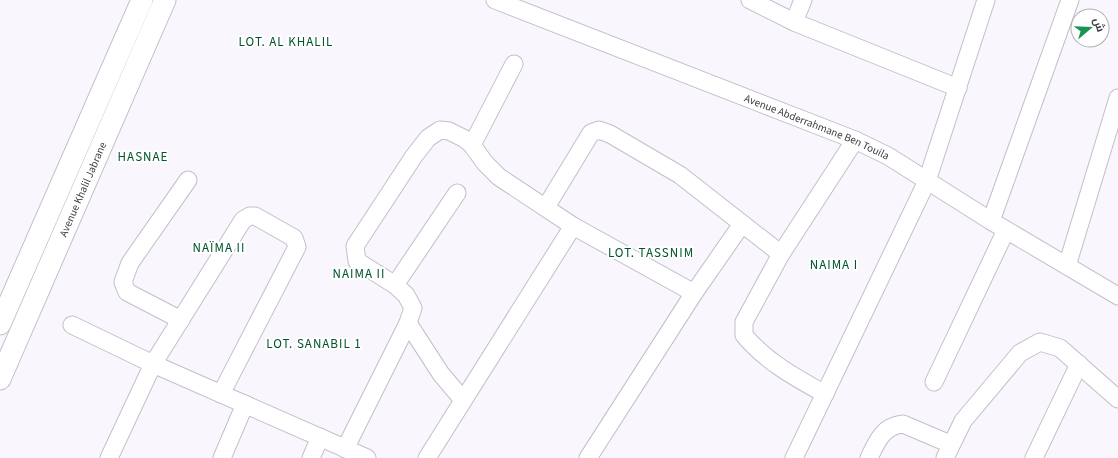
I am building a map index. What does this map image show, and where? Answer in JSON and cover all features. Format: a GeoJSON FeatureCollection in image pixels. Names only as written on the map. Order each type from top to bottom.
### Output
{"type":"FeatureCollection","features":[{"type":"Feature","properties":{"kind":"main road","name":"Avenue Khalil Jabrane"},"geometry":{"type":"LineString","coordinates":[[0,324],[142,0]]}},
{"type":"Feature","properties":{"kind":"main road","name":"Avenue Khalil Jabrane"},"geometry":{"type":"LineString","coordinates":[[0,379],[165,0]]}},
{"type":"Feature","properties":{"kind":"street","name":"Avenue Abderrahmane Ben Touila"},"geometry":{"type":"LineString","coordinates":[[495,0],[855,140],[888,156],[991,221],[1118,296]]}},
{"type":"Feature","properties":{"kind":"street"},"geometry":{"type":"LineString","coordinates":[[750,0],[794,22],[958,88]]}},
{"type":"Feature","properties":{"kind":"street"},"geometry":{"type":"LineString","coordinates":[[794,22],[803,0]]}},
{"type":"Feature","properties":{"kind":"street"},"geometry":{"type":"LineString","coordinates":[[794,458],[927,181],[986,0]]}},
{"type":"Feature","properties":{"kind":"street"},"geometry":{"type":"LineString","coordinates":[[991,221],[1070,0]]}},
{"type":"Feature","properties":{"kind":"street"},"geometry":{"type":"LineString","coordinates":[[472,145],[514,64]]}},
{"type":"Feature","properties":{"kind":"street"},"geometry":{"type":"LineString","coordinates":[[1067,266],[1118,98]]}},
{"type":"Feature","properties":{"kind":"street"},"geometry":{"type":"LineString","coordinates":[[345,449],[408,323],[413,308],[406,295],[394,285],[361,265],[355,257],[356,246],[428,138],[440,130],[449,131],[458,135],[472,145],[485,163],[499,177],[573,226],[694,293]]}},
{"type":"Feature","properties":{"kind":"street"},"geometry":{"type":"LineString","coordinates":[[546,207],[591,133],[599,130],[610,134],[680,175],[781,254]]}},
{"type":"Feature","properties":{"kind":"street"},"geometry":{"type":"LineString","coordinates":[[825,394],[790,374],[766,357],[744,335],[744,322],[749,310],[781,254],[855,140]]}},
{"type":"Feature","properties":{"kind":"street"},"geometry":{"type":"LineString","coordinates":[[181,320],[127,292],[123,282],[130,263],[188,180]]}},
{"type":"Feature","properties":{"kind":"street"},"geometry":{"type":"LineString","coordinates":[[394,285],[457,193]]}},
{"type":"Feature","properties":{"kind":"street"},"geometry":{"type":"LineString","coordinates":[[109,458],[154,364],[243,220],[250,216],[255,216],[294,238],[297,248],[221,394]]}},
{"type":"Feature","properties":{"kind":"street"},"geometry":{"type":"LineString","coordinates":[[588,458],[694,293],[742,224]]}},
{"type":"Feature","properties":{"kind":"street"},"geometry":{"type":"LineString","coordinates":[[427,458],[573,226]]}},
{"type":"Feature","properties":{"kind":"street"},"geometry":{"type":"LineString","coordinates":[[934,382],[1006,230]]}},
{"type":"Feature","properties":{"kind":"street"},"geometry":{"type":"LineString","coordinates":[[408,323],[441,374],[463,400]]}},
{"type":"Feature","properties":{"kind":"street"},"geometry":{"type":"LineString","coordinates":[[72,325],[154,364],[367,458]]}},
{"type":"Feature","properties":{"kind":"street"},"geometry":{"type":"LineString","coordinates":[[869,458],[879,438],[887,428],[903,424],[947,451],[963,421],[1020,353],[1030,346],[1040,342],[1060,348],[1118,399]]}},
{"type":"Feature","properties":{"kind":"street"},"geometry":{"type":"LineString","coordinates":[[1034,458],[1079,364]]}},
{"type":"Feature","properties":{"kind":"street"},"geometry":{"type":"LineString","coordinates":[[222,458],[245,404]]}},
{"type":"Feature","properties":{"kind":"street"},"geometry":{"type":"LineString","coordinates":[[312,458],[320,437]]}},
{"type":"Feature","properties":{"kind":"district","name":"LOT. AL KHALIL"},"geometry":{"type":"Point","coordinates":[286,42]}},
{"type":"Feature","properties":{"kind":"district","name":"HASNAE"},"geometry":{"type":"Point","coordinates":[143,157]}},
{"type":"Feature","properties":{"kind":"district","name":"NAÏMA II"},"geometry":{"type":"Point","coordinates":[219,248]}},
{"type":"Feature","properties":{"kind":"district","name":"LOT. TASSNIM"},"geometry":{"type":"Point","coordinates":[651,253]}},
{"type":"Feature","properties":{"kind":"district","name":"NAIMA I"},"geometry":{"type":"Point","coordinates":[834,265]}},
{"type":"Feature","properties":{"kind":"district","name":"NAIMA II"},"geometry":{"type":"Point","coordinates":[359,274]}},
{"type":"Feature","properties":{"kind":"district","name":"LOT. SANABIL 1"},"geometry":{"type":"Point","coordinates":[314,344]}}]}
